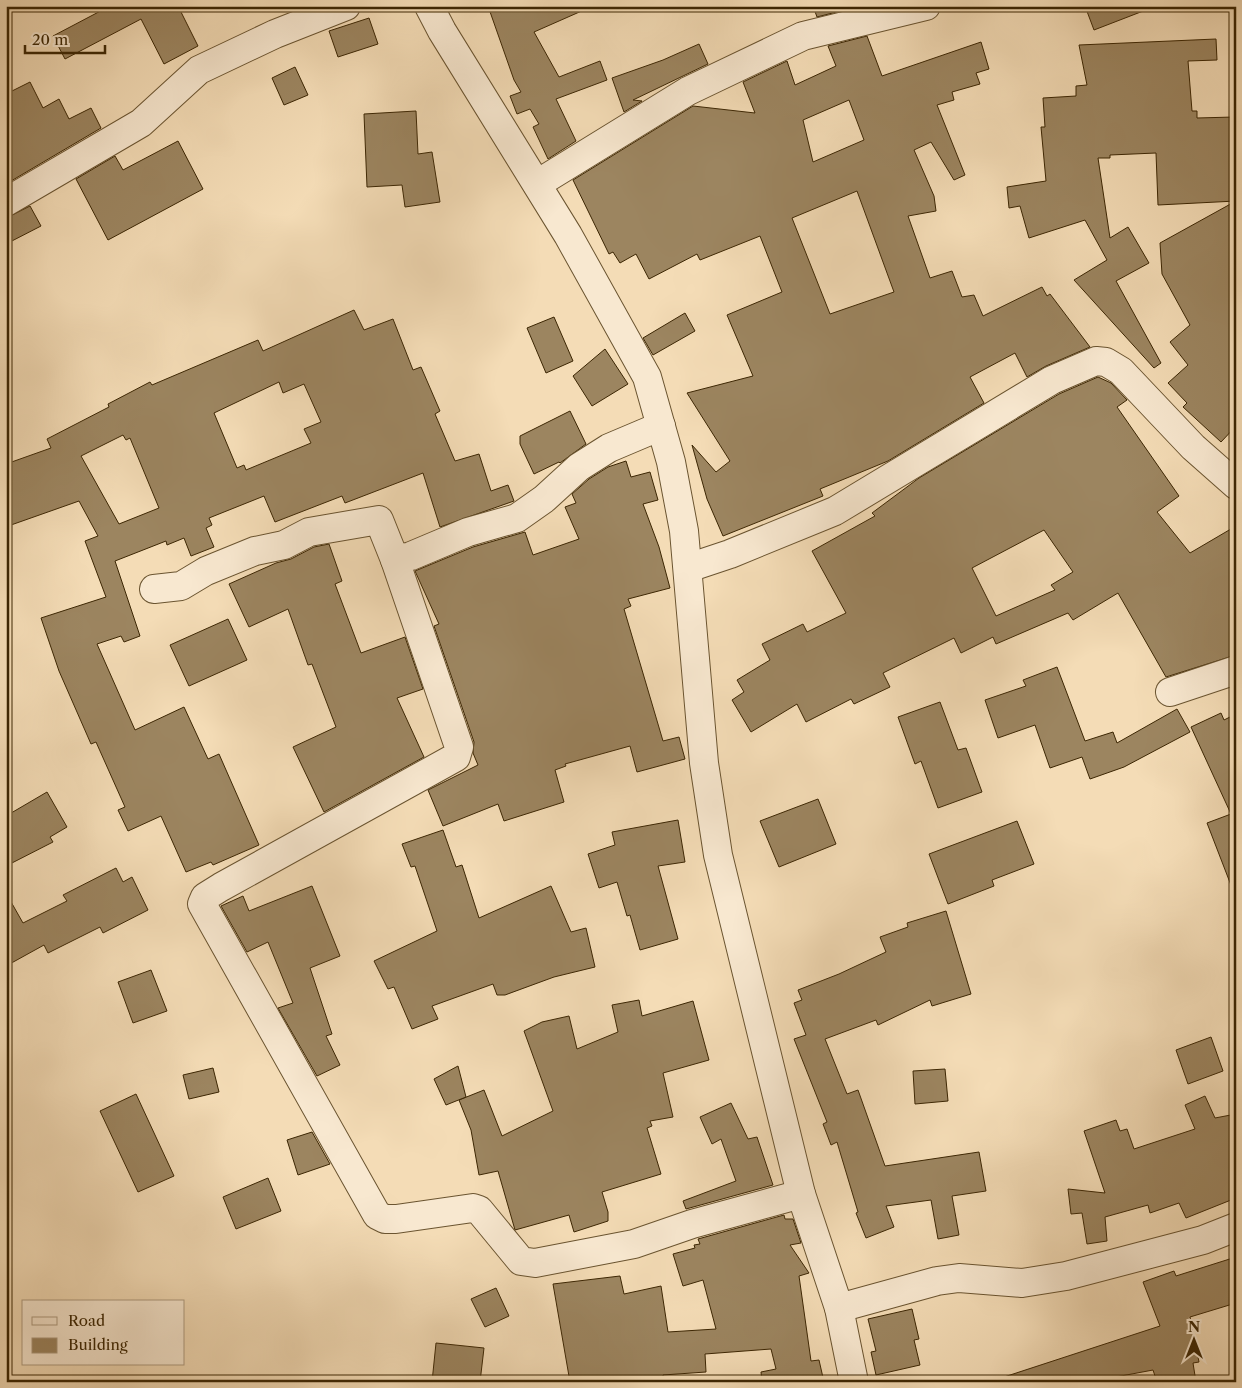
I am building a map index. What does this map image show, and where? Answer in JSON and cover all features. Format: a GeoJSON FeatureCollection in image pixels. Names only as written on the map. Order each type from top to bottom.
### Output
{"type":"FeatureCollection","features":[{"type":"Feature","properties":{"kind":"street"},"geometry":{"type":"LineString","coordinates":[[6,202],[141,122],[199,70],[275,34],[346,6]]}},
{"type":"Feature","properties":{"kind":"street"},"geometry":{"type":"LineString","coordinates":[[429,6],[442,31],[568,235],[647,377],[661,426],[684,531],[704,763],[718,855],[801,1194],[839,1308],[854,1382]]}},
{"type":"Feature","properties":{"kind":"street"},"geometry":{"type":"LineString","coordinates":[[537,184],[688,91],[794,40],[926,6]]}},
{"type":"Feature","properties":{"kind":"street"},"geometry":{"type":"LineString","coordinates":[[688,568],[730,554],[835,511],[1052,380],[1096,361],[1106,362],[1121,371],[1193,447],[1236,485]]}},
{"type":"Feature","properties":{"kind":"street"},"geometry":{"type":"LineString","coordinates":[[395,560],[411,556],[468,532],[518,518],[544,499],[579,467],[609,448],[661,426]]}},
{"type":"Feature","properties":{"kind":"street"},"geometry":{"type":"LineString","coordinates":[[154,589],[181,586],[206,571],[255,551],[284,545],[309,532],[379,520],[395,560],[456,737],[459,752],[456,757],[221,887],[205,897],[202,904],[377,1215],[390,1219],[474,1208],[479,1210],[521,1261],[535,1263],[634,1244],[692,1224],[801,1194]]}},
{"type":"Feature","properties":{"kind":"street"},"geometry":{"type":"LineString","coordinates":[[1170,692],[1236,670]]}},
{"type":"Feature","properties":{"kind":"street"},"geometry":{"type":"LineString","coordinates":[[839,1308],[937,1281],[959,1278],[1022,1283],[1066,1276],[1203,1240],[1236,1227]]}},
{"type":"Feature","properties":{"kind":"building"},"geometry":{"type":"Polygon","coordinates":[[[110,6],[178,6],[198,46],[164,64],[141,19],[65,59],[53,36],[110,6]]]}},
{"type":"Feature","properties":{"kind":"building"},"geometry":{"type":"Polygon","coordinates":[[[488,6],[593,6],[534,32],[559,77],[600,61],[607,80],[556,99],[576,141],[548,159],[533,127],[539,124],[530,109],[517,114],[510,96],[521,92],[514,80],[488,6]]]}},
{"type":"Feature","properties":{"kind":"building"},"geometry":{"type":"Polygon","coordinates":[[[813,6],[856,6],[856,7],[817,17],[813,6]]]}},
{"type":"Feature","properties":{"kind":"building"},"geometry":{"type":"Polygon","coordinates":[[[1085,6],[1150,6],[1151,8],[1094,30],[1085,6]]]}},
{"type":"Feature","properties":{"kind":"building"},"geometry":{"type":"Polygon","coordinates":[[[369,18],[378,44],[338,57],[329,31],[369,18]]]}},
{"type":"Feature","properties":{"kind":"building"},"geometry":{"type":"Polygon","coordinates":[[[867,36],[882,76],[981,42],[989,69],[976,73],[980,84],[952,92],[954,100],[937,105],[965,175],[954,180],[931,142],[914,150],[934,196],[936,211],[908,216],[930,278],[952,271],[962,297],[974,295],[983,316],[1042,287],[1047,296],[1050,294],[1090,347],[1046,366],[1027,377],[1015,353],[970,377],[984,403],[888,461],[820,489],[823,496],[723,536],[707,499],[692,445],[716,472],[730,461],[687,393],[753,376],[727,315],[782,292],[760,236],[700,260],[697,254],[649,279],[636,254],[620,263],[613,252],[609,254],[573,180],[693,106],[755,113],[743,82],[787,61],[795,85],[836,66],[828,46],[867,36]],[[849,100],[803,120],[813,162],[864,140],[849,100]],[[857,191],[792,218],[830,314],[894,292],[857,191]]]}},
{"type":"Feature","properties":{"kind":"building"},"geometry":{"type":"Polygon","coordinates":[[[1216,39],[1217,60],[1188,61],[1192,111],[1197,111],[1197,118],[1234,117],[1234,145],[1231,145],[1236,201],[1158,205],[1156,153],[1110,155],[1110,158],[1098,158],[1110,238],[1128,227],[1149,263],[1116,281],[1161,363],[1154,368],[1074,280],[1107,260],[1085,220],[1029,238],[1020,206],[1009,208],[1007,187],[1046,181],[1041,127],[1045,127],[1043,98],[1076,96],[1076,86],[1087,85],[1079,45],[1216,39]]]}},
{"type":"Feature","properties":{"kind":"building"},"geometry":{"type":"Polygon","coordinates":[[[699,44],[708,64],[633,100],[642,101],[624,112],[612,78],[663,60],[699,44]]]}},
{"type":"Feature","properties":{"kind":"building"},"geometry":{"type":"Polygon","coordinates":[[[295,67],[308,95],[284,105],[272,78],[295,67]]]}},
{"type":"Feature","properties":{"kind":"building"},"geometry":{"type":"Polygon","coordinates":[[[30,82],[43,108],[59,99],[69,119],[91,108],[101,128],[6,184],[6,94],[30,82]]]}},
{"type":"Feature","properties":{"kind":"building"},"geometry":{"type":"Polygon","coordinates":[[[416,111],[418,154],[432,152],[440,202],[405,207],[402,185],[367,187],[364,114],[416,111]]]}},
{"type":"Feature","properties":{"kind":"building"},"geometry":{"type":"Polygon","coordinates":[[[178,141],[203,189],[108,240],[76,179],[115,156],[123,170],[178,141]]]}},
{"type":"Feature","properties":{"kind":"building"},"geometry":{"type":"Polygon","coordinates":[[[1236,201],[1236,426],[1221,442],[1183,407],[1187,403],[1168,383],[1188,365],[1170,342],[1190,325],[1162,274],[1160,243],[1236,201]]]}},
{"type":"Feature","properties":{"kind":"building"},"geometry":{"type":"Polygon","coordinates":[[[30,206],[41,226],[6,244],[6,218],[30,206]]]}},
{"type":"Feature","properties":{"kind":"building"},"geometry":{"type":"Polygon","coordinates":[[[354,310],[364,330],[393,319],[413,370],[421,367],[440,411],[435,414],[455,461],[479,454],[491,491],[508,485],[514,501],[440,527],[423,473],[345,503],[342,496],[275,522],[264,496],[209,518],[212,525],[206,528],[214,547],[191,556],[184,538],[167,545],[166,541],[115,561],[140,636],[124,642],[121,636],[97,644],[135,730],[184,707],[208,759],[219,754],[259,845],[213,865],[211,862],[186,872],[161,816],[128,831],[118,810],[125,807],[96,742],[91,744],[59,671],[41,618],[106,597],[85,541],[98,536],[79,501],[11,525],[6,512],[6,464],[51,448],[47,439],[109,407],[108,404],[150,382],[152,385],[258,340],[263,351],[354,310]],[[279,382],[214,413],[237,468],[244,465],[246,470],[311,443],[304,429],[321,422],[304,384],[283,393],[279,382]],[[123,435],[81,456],[119,524],[159,508],[130,438],[126,440],[123,435]]]}},
{"type":"Feature","properties":{"kind":"building"},"geometry":{"type":"Polygon","coordinates":[[[685,313],[695,331],[653,355],[643,338],[685,313]]]}},
{"type":"Feature","properties":{"kind":"building"},"geometry":{"type":"Polygon","coordinates":[[[554,317],[573,361],[546,373],[527,328],[554,317]]]}},
{"type":"Feature","properties":{"kind":"building"},"geometry":{"type":"Polygon","coordinates":[[[605,349],[628,384],[592,406],[573,376],[605,349]]]}},
{"type":"Feature","properties":{"kind":"building"},"geometry":{"type":"Polygon","coordinates":[[[1098,377],[1111,383],[1127,400],[1117,407],[1179,496],[1157,512],[1190,553],[1236,526],[1236,655],[1166,677],[1118,593],[1073,620],[1068,613],[996,644],[993,637],[961,653],[954,638],[883,673],[890,687],[854,704],[851,699],[806,722],[797,704],[751,732],[732,700],[744,692],[737,680],[770,660],[762,644],[803,624],[807,632],[846,613],[812,551],[875,516],[872,513],[919,478],[1059,394],[1098,377]],[[1044,530],[972,568],[996,616],[1055,590],[1051,585],[1073,572],[1044,530]]]}},
{"type":"Feature","properties":{"kind":"building"},"geometry":{"type":"Polygon","coordinates":[[[570,411],[586,444],[560,463],[534,474],[520,444],[520,436],[570,411]]]}},
{"type":"Feature","properties":{"kind":"building"},"geometry":{"type":"Polygon","coordinates":[[[626,461],[631,477],[650,472],[658,500],[643,504],[659,547],[670,588],[628,599],[631,606],[624,609],[663,741],[679,737],[685,759],[637,772],[630,746],[565,764],[566,766],[555,770],[564,802],[504,821],[498,804],[443,826],[428,790],[478,765],[473,753],[474,742],[434,626],[439,624],[415,571],[473,547],[525,532],[533,555],[579,539],[565,507],[576,503],[572,494],[589,479],[608,467],[626,461]]]}},
{"type":"Feature","properties":{"kind":"building"},"geometry":{"type":"Polygon","coordinates":[[[329,544],[342,581],[335,584],[361,653],[405,637],[423,689],[397,698],[424,757],[324,812],[293,747],[336,727],[312,664],[308,665],[288,609],[249,627],[229,584],[276,563],[291,559],[314,547],[329,544]]]}},
{"type":"Feature","properties":{"kind":"building"},"geometry":{"type":"Polygon","coordinates":[[[228,619],[247,660],[189,686],[170,645],[228,619]]]}},
{"type":"Feature","properties":{"kind":"building"},"geometry":{"type":"Polygon","coordinates":[[[1057,667],[1085,741],[1113,732],[1117,743],[1177,709],[1190,732],[1124,767],[1090,779],[1082,757],[1050,768],[1035,725],[998,738],[985,700],[1026,686],[1023,680],[1057,667]]]}},
{"type":"Feature","properties":{"kind":"building"},"geometry":{"type":"Polygon","coordinates":[[[940,702],[958,750],[966,748],[982,792],[938,808],[921,761],[915,764],[898,717],[940,702]]]}},
{"type":"Feature","properties":{"kind":"building"},"geometry":{"type":"Polygon","coordinates":[[[1221,713],[1224,720],[1236,714],[1234,893],[1207,823],[1231,814],[1191,727],[1221,713]]]}},
{"type":"Feature","properties":{"kind":"building"},"geometry":{"type":"Polygon","coordinates":[[[47,792],[67,827],[50,837],[53,842],[6,866],[6,816],[47,792]]]}},
{"type":"Feature","properties":{"kind":"building"},"geometry":{"type":"Polygon","coordinates":[[[818,799],[836,844],[779,867],[760,821],[818,799]]]}},
{"type":"Feature","properties":{"kind":"building"},"geometry":{"type":"Polygon","coordinates":[[[678,820],[685,862],[658,866],[678,939],[640,950],[630,915],[627,916],[617,882],[599,888],[588,854],[615,845],[612,832],[678,820]]]}},
{"type":"Feature","properties":{"kind":"building"},"geometry":{"type":"Polygon","coordinates":[[[1017,821],[1034,864],[992,880],[994,886],[948,904],[929,854],[1017,821]]]}},
{"type":"Feature","properties":{"kind":"building"},"geometry":{"type":"Polygon","coordinates":[[[443,830],[456,867],[462,865],[479,918],[551,886],[571,932],[586,928],[595,967],[554,977],[505,995],[497,995],[493,984],[432,1006],[438,1019],[412,1029],[394,987],[388,989],[374,961],[437,931],[415,866],[411,867],[402,844],[443,830]]]}},
{"type":"Feature","properties":{"kind":"building"},"geometry":{"type":"Polygon","coordinates":[[[116,868],[123,882],[132,877],[148,910],[103,933],[100,927],[48,953],[44,945],[6,966],[6,893],[23,923],[67,901],[63,895],[116,868]]]}},
{"type":"Feature","properties":{"kind":"building"},"geometry":{"type":"Polygon","coordinates":[[[312,886],[340,956],[310,968],[332,1034],[326,1036],[340,1065],[317,1076],[278,1008],[293,1003],[268,942],[247,952],[221,906],[243,896],[249,911],[312,886]]]}},
{"type":"Feature","properties":{"kind":"building"},"geometry":{"type":"Polygon","coordinates":[[[946,911],[971,994],[932,1006],[930,1000],[878,1025],[876,1020],[825,1039],[847,1094],[858,1090],[885,1166],[979,1152],[986,1191],[952,1196],[959,1235],[938,1239],[931,1200],[886,1206],[894,1227],[866,1238],[856,1213],[858,1212],[837,1142],[831,1145],[823,1124],[827,1122],[794,1039],[806,1035],[794,1003],[802,1000],[798,990],[839,974],[886,952],[880,937],[908,927],[907,923],[946,911]]]}},
{"type":"Feature","properties":{"kind":"building"},"geometry":{"type":"Polygon","coordinates":[[[151,970],[167,1011],[133,1023],[118,982],[151,970]]]}},
{"type":"Feature","properties":{"kind":"building"},"geometry":{"type":"Polygon","coordinates":[[[639,1000],[642,1016],[693,1001],[709,1060],[663,1073],[673,1117],[650,1121],[652,1126],[647,1128],[661,1174],[602,1192],[608,1212],[608,1221],[574,1232],[569,1215],[515,1230],[498,1171],[479,1175],[471,1130],[459,1100],[484,1090],[502,1136],[553,1111],[524,1031],[542,1022],[569,1016],[577,1049],[618,1032],[612,1005],[639,1000]]]}},
{"type":"Feature","properties":{"kind":"building"},"geometry":{"type":"Polygon","coordinates":[[[1211,1037],[1223,1071],[1188,1084],[1176,1050],[1211,1037]]]}},
{"type":"Feature","properties":{"kind":"building"},"geometry":{"type":"Polygon","coordinates":[[[458,1066],[466,1097],[446,1105],[434,1079],[458,1066]]]}},
{"type":"Feature","properties":{"kind":"building"},"geometry":{"type":"Polygon","coordinates":[[[213,1068],[219,1092],[189,1099],[183,1075],[213,1068]]]}},
{"type":"Feature","properties":{"kind":"building"},"geometry":{"type":"Polygon","coordinates":[[[945,1069],[948,1101],[915,1104],[913,1071],[945,1069]]]}},
{"type":"Feature","properties":{"kind":"building"},"geometry":{"type":"Polygon","coordinates":[[[136,1094],[174,1176],[138,1192],[100,1111],[136,1094]]]}},
{"type":"Feature","properties":{"kind":"building"},"geometry":{"type":"Polygon","coordinates":[[[1205,1096],[1215,1118],[1236,1114],[1236,1198],[1186,1218],[1179,1203],[1150,1213],[1148,1205],[1105,1217],[1107,1241],[1087,1244],[1082,1213],[1071,1214],[1068,1189],[1105,1193],[1084,1131],[1116,1120],[1120,1131],[1127,1129],[1134,1149],[1195,1129],[1185,1105],[1205,1096]]]}},
{"type":"Feature","properties":{"kind":"building"},"geometry":{"type":"Polygon","coordinates":[[[731,1103],[748,1139],[757,1137],[773,1185],[686,1209],[683,1201],[736,1181],[721,1139],[712,1144],[700,1117],[731,1103]]]}},
{"type":"Feature","properties":{"kind":"building"},"geometry":{"type":"Polygon","coordinates":[[[312,1132],[330,1164],[298,1175],[287,1140],[312,1132]]]}},
{"type":"Feature","properties":{"kind":"building"},"geometry":{"type":"Polygon","coordinates":[[[268,1178],[281,1211],[236,1229],[223,1197],[268,1178]]]}},
{"type":"Feature","properties":{"kind":"building"},"geometry":{"type":"Polygon","coordinates":[[[784,1215],[785,1219],[793,1219],[801,1243],[790,1245],[809,1273],[799,1276],[811,1361],[819,1360],[824,1382],[762,1382],[761,1372],[776,1369],[771,1349],[705,1354],[706,1372],[663,1375],[664,1382],[570,1382],[553,1284],[620,1276],[624,1294],[661,1286],[668,1332],[716,1329],[703,1280],[683,1286],[673,1254],[695,1248],[694,1245],[700,1244],[698,1239],[784,1215]]]}},
{"type":"Feature","properties":{"kind":"building"},"geometry":{"type":"Polygon","coordinates":[[[1236,1257],[1236,1303],[1190,1317],[1199,1362],[1193,1363],[1196,1382],[1157,1382],[1153,1370],[1089,1382],[1001,1382],[1001,1378],[1160,1326],[1143,1282],[1174,1271],[1176,1276],[1236,1257]]]}},
{"type":"Feature","properties":{"kind":"building"},"geometry":{"type":"Polygon","coordinates":[[[496,1288],[509,1316],[485,1327],[471,1299],[496,1288]]]}},
{"type":"Feature","properties":{"kind":"building"},"geometry":{"type":"Polygon","coordinates":[[[912,1309],[919,1339],[914,1340],[920,1365],[876,1375],[871,1352],[876,1351],[868,1319],[912,1309]]]}},
{"type":"Feature","properties":{"kind":"building"},"geometry":{"type":"Polygon","coordinates":[[[436,1343],[484,1348],[480,1382],[432,1382],[436,1343]]]}}]}
